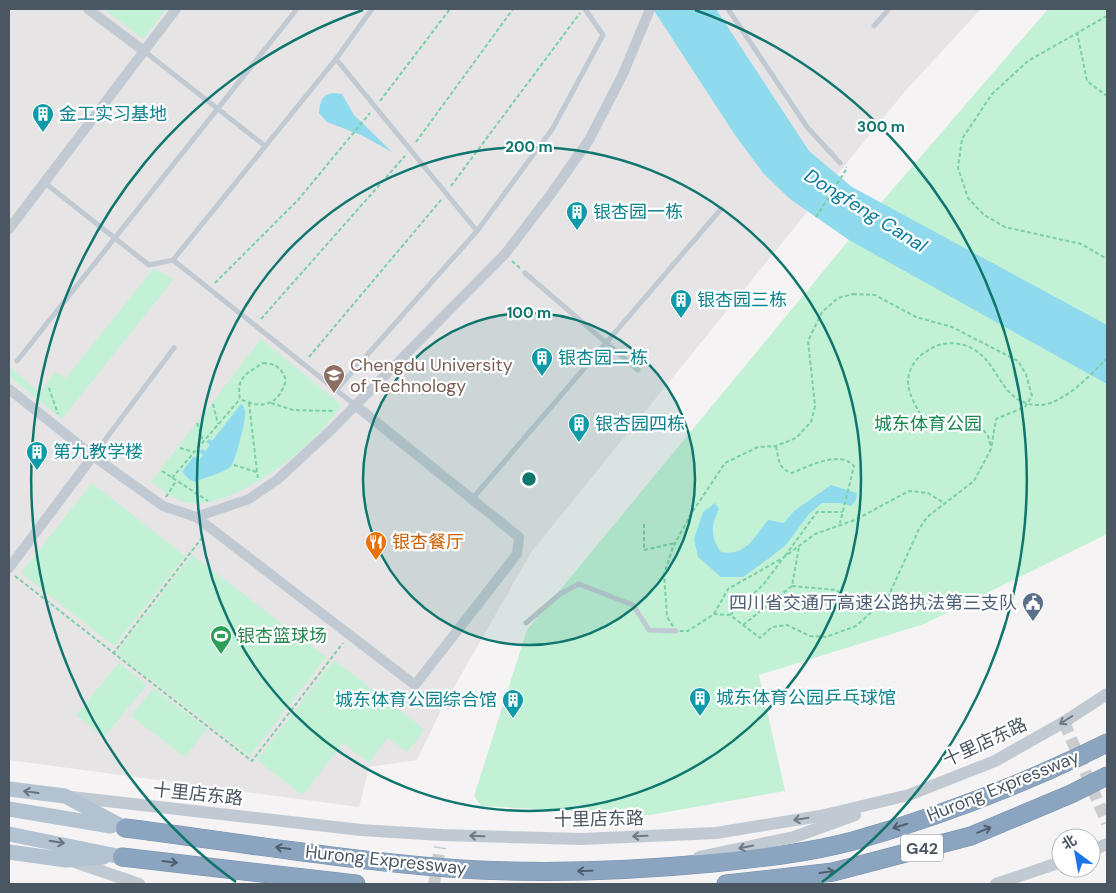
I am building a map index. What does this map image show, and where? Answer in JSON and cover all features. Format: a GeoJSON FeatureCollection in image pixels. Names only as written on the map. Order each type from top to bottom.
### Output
{"type":"FeatureCollection","features":[{"type":"Feature","properties":{"kind":"highway","name":"Hurong Expressway"},"geometry":{"type":"LineString","coordinates":[[124,828],[460,869],[549,872],[612,871],[770,857],[851,841],[970,804],[1060,766],[1107,743]]}},
{"type":"Feature","properties":{"kind":"highway","name":"Hurong Expressway"},"geometry":{"type":"LineString","coordinates":[[726,884],[833,872],[971,836],[1071,794],[1107,776]]}},
{"type":"Feature","properties":{"kind":"highway","name":"Hurong Expressway"},"geometry":{"type":"LineString","coordinates":[[122,856],[356,884]]}},
{"type":"Feature","properties":{"kind":"main road"},"geometry":{"type":"LineString","coordinates":[[9,789],[65,796],[124,828]]}},
{"type":"Feature","properties":{"kind":"main road"},"geometry":{"type":"LineString","coordinates":[[9,809],[124,828]]}},
{"type":"Feature","properties":{"kind":"main road"},"geometry":{"type":"LineString","coordinates":[[9,834],[122,856]]}},
{"type":"Feature","properties":{"kind":"main road"},"geometry":{"type":"LineString","coordinates":[[9,852],[66,860],[122,856]]}},
{"type":"Feature","properties":{"kind":"street"},"geometry":{"type":"LineString","coordinates":[[88,9],[144,51]]}},
{"type":"Feature","properties":{"kind":"street"},"geometry":{"type":"LineString","coordinates":[[9,229],[176,9]]}},
{"type":"Feature","properties":{"kind":"street"},"geometry":{"type":"LineString","coordinates":[[196,518],[259,493],[285,473],[356,405],[505,254],[551,194],[588,140],[623,74],[650,9]]}},
{"type":"Feature","properties":{"kind":"street"},"geometry":{"type":"LineString","coordinates":[[9,390],[93,456],[163,506],[196,518],[210,527],[415,685],[517,554],[519,537],[356,405]]}},
{"type":"Feature","properties":{"kind":"street"},"geometry":{"type":"LineString","coordinates":[[9,568],[93,456]]}},
{"type":"Feature","properties":{"kind":"street","name":"十里店东路"},"geometry":{"type":"LineString","coordinates":[[65,796],[441,841],[582,839],[716,833],[820,816],[909,795],[995,761],[1064,722],[1107,694]]}},
{"type":"Feature","properties":{"kind":"street"},"geometry":{"type":"LineString","coordinates":[[612,871],[720,853],[794,837],[909,795]]}},
{"type":"Feature","properties":{"kind":"street"},"geometry":{"type":"LineString","coordinates":[[66,860],[138,884]]}},
{"type":"Feature","properties":{"kind":"street"},"geometry":{"type":"LineString","coordinates":[[996,884],[1051,865]]}},
{"type":"Feature","properties":{"kind":"lane"},"geometry":{"type":"LineString","coordinates":[[17,361],[117,238],[297,9]]}},
{"type":"Feature","properties":{"kind":"lane"},"geometry":{"type":"LineString","coordinates":[[44,183],[117,238],[149,265],[173,260],[336,59],[372,9]]}},
{"type":"Feature","properties":{"kind":"lane"},"geometry":{"type":"LineString","coordinates":[[336,389],[477,231],[553,128],[603,35],[584,9]]}},
{"type":"Feature","properties":{"kind":"lane"},"geometry":{"type":"LineString","coordinates":[[728,9],[807,127],[840,163]]}},
{"type":"Feature","properties":{"kind":"lane"},"geometry":{"type":"LineString","coordinates":[[874,26],[889,9]]}},
{"type":"Feature","properties":{"kind":"lane"},"geometry":{"type":"LineString","coordinates":[[144,51],[265,146]]}},
{"type":"Feature","properties":{"kind":"lane"},"geometry":{"type":"LineString","coordinates":[[336,59],[477,231]]}},
{"type":"Feature","properties":{"kind":"lane"},"geometry":{"type":"LineString","coordinates":[[473,498],[721,209]]}},
{"type":"Feature","properties":{"kind":"lane"},"geometry":{"type":"LineString","coordinates":[[173,260],[356,405]]}},
{"type":"Feature","properties":{"kind":"lane"},"geometry":{"type":"LineString","coordinates":[[525,273],[638,370]]}},
{"type":"Feature","properties":{"kind":"lane"},"geometry":{"type":"LineString","coordinates":[[93,456],[174,348]]}},
{"type":"Feature","properties":{"kind":"lane"},"geometry":{"type":"LineString","coordinates":[[526,623],[560,594],[579,584],[633,605],[649,630],[676,631]]}},
{"type":"Feature","properties":{"kind":"path"},"geometry":{"type":"LineString","coordinates":[[210,288],[298,200],[376,106],[450,9]]}},
{"type":"Feature","properties":{"kind":"path"},"geometry":{"type":"LineString","coordinates":[[256,325],[410,150],[513,9]]}},
{"type":"Feature","properties":{"kind":"path"},"geometry":{"type":"LineString","coordinates":[[1107,16],[1028,60],[992,94],[962,139],[958,168],[968,198],[984,215],[1005,227],[1081,244],[1107,259]]}},
{"type":"Feature","properties":{"kind":"path"},"geometry":{"type":"LineString","coordinates":[[1077,32],[1086,81],[1107,96]]}},
{"type":"Feature","properties":{"kind":"path"},"geometry":{"type":"LineString","coordinates":[[816,217],[847,168]]}},
{"type":"Feature","properties":{"kind":"path"},"geometry":{"type":"LineString","coordinates":[[505,254],[525,273]]}},
{"type":"Feature","properties":{"kind":"path"},"geometry":{"type":"LineString","coordinates":[[714,614],[730,615],[760,638],[772,627],[788,625],[810,636],[826,637],[856,626],[888,597],[919,530],[927,518],[974,481],[991,449],[996,419],[1025,407],[1032,396],[1026,374],[1018,361],[952,327],[916,317],[875,295],[853,294],[838,298],[822,312],[808,341],[815,406],[811,422],[796,438],[776,446],[758,447],[725,463],[676,542],[664,574],[667,617],[676,631],[688,631],[714,614],[728,589],[784,557],[814,534],[855,520],[909,491],[928,493],[944,503]]}},
{"type":"Feature","properties":{"kind":"path"},"geometry":{"type":"LineString","coordinates":[[991,449],[988,436],[981,427],[969,424],[945,431],[924,420],[913,402],[908,378],[918,356],[942,343],[970,346],[982,353],[1006,389],[1021,402],[1037,405],[1055,402],[1090,376],[1107,358]]}},
{"type":"Feature","properties":{"kind":"path"},"geometry":{"type":"LineString","coordinates":[[240,399],[238,386],[244,375],[263,363],[272,364],[281,368],[286,380],[283,392],[271,403]]}},
{"type":"Feature","properties":{"kind":"path"},"geometry":{"type":"LineString","coordinates":[[48,388],[66,434]]}},
{"type":"Feature","properties":{"kind":"path"},"geometry":{"type":"LineString","coordinates":[[240,399],[259,405],[271,403],[294,410],[325,410],[347,413]]}},
{"type":"Feature","properties":{"kind":"path"},"geometry":{"type":"LineString","coordinates":[[172,478],[240,399]]}},
{"type":"Feature","properties":{"kind":"path"},"geometry":{"type":"LineString","coordinates":[[249,403],[259,493]]}},
{"type":"Feature","properties":{"kind":"path"},"geometry":{"type":"LineString","coordinates":[[213,404],[218,424]]}},
{"type":"Feature","properties":{"kind":"path"},"geometry":{"type":"LineString","coordinates":[[197,423],[203,441]]}},
{"type":"Feature","properties":{"kind":"path"},"geometry":{"type":"LineString","coordinates":[[776,446],[780,465],[784,470],[792,473],[816,463],[841,458],[854,466],[840,525]]}},
{"type":"Feature","properties":{"kind":"path"},"geometry":{"type":"LineString","coordinates":[[180,448],[194,452]]}},
{"type":"Feature","properties":{"kind":"path"},"geometry":{"type":"LineString","coordinates":[[234,465],[257,472]]}},
{"type":"Feature","properties":{"kind":"path"},"geometry":{"type":"LineString","coordinates":[[162,471],[219,508]]}},
{"type":"Feature","properties":{"kind":"path"},"geometry":{"type":"LineString","coordinates":[[163,506],[167,492],[176,480]]}},
{"type":"Feature","properties":{"kind":"path"},"geometry":{"type":"LineString","coordinates":[[730,615],[763,585],[817,512],[842,512]]}},
{"type":"Feature","properties":{"kind":"path"},"geometry":{"type":"LineString","coordinates":[[644,524],[644,550],[676,542]]}},
{"type":"Feature","properties":{"kind":"path"},"geometry":{"type":"LineString","coordinates":[[113,654],[210,527]]}},
{"type":"Feature","properties":{"kind":"path"},"geometry":{"type":"LineString","coordinates":[[742,625],[792,586],[799,546]]}},
{"type":"Feature","properties":{"kind":"path"},"geometry":{"type":"LineString","coordinates":[[9,568],[113,654],[252,761],[349,635]]}},
{"type":"Feature","properties":{"kind":"path"},"geometry":{"type":"LineString","coordinates":[[792,586],[836,590],[849,605],[878,605]]}},
{"type":"Feature","properties":{"kind":"shaded area","name":"Chengdu University of Technology"},"geometry":{"type":"Polygon","coordinates":[[[9,9],[981,9],[906,90],[532,551],[442,708],[417,760],[369,767],[359,807],[9,760],[9,9]]]}},
{"type":"Feature","properties":{"kind":"green space"},"geometry":{"type":"Polygon","coordinates":[[[104,9],[166,9],[143,39],[104,9]]]}},
{"type":"Feature","properties":{"kind":"green space","name":"城东体育公园"},"geometry":{"type":"Polygon","coordinates":[[[1048,9],[1107,9],[1107,534],[924,624],[759,675],[785,791],[650,815],[481,806],[474,796],[527,630],[849,240],[1048,9]]]}},
{"type":"Feature","properties":{"kind":"green space"},"geometry":{"type":"Polygon","coordinates":[[[154,268],[173,280],[62,419],[9,376],[9,366],[39,392],[56,372],[65,379],[154,268]]]}},
{"type":"Feature","properties":{"kind":"green space"},"geometry":{"type":"Polygon","coordinates":[[[261,339],[339,403],[340,408],[312,440],[251,486],[229,496],[207,502],[183,502],[151,482],[261,339]]]}},
{"type":"Feature","properties":{"kind":"green space"},"geometry":{"type":"Polygon","coordinates":[[[92,483],[185,556],[114,646],[21,573],[92,483]]]}},
{"type":"Feature","properties":{"kind":"green space","name":"银杏篮球场"},"geometry":{"type":"Polygon","coordinates":[[[192,555],[326,657],[250,756],[116,653],[192,555]]]}},
{"type":"Feature","properties":{"kind":"green space","name":"银杏篮球场"},"geometry":{"type":"Polygon","coordinates":[[[334,660],[425,730],[407,752],[388,738],[369,763],[343,743],[303,795],[257,760],[334,660]]]}},
{"type":"Feature","properties":{"kind":"green space"},"geometry":{"type":"Polygon","coordinates":[[[119,663],[147,685],[104,737],[76,715],[119,663]]]}},
{"type":"Feature","properties":{"kind":"green space"},"geometry":{"type":"Polygon","coordinates":[[[153,688],[207,729],[185,757],[131,716],[153,688]]]}},
{"type":"Feature","properties":{"kind":"water","name":"Dongfeng Canal"},"geometry":{"type":"Polygon","coordinates":[[[653,9],[716,9],[809,151],[852,187],[1107,325],[1107,384],[849,240],[790,199],[763,173],[735,135],[653,9]]]}},
{"type":"Feature","properties":{"kind":"water"},"geometry":{"type":"Polygon","coordinates":[[[332,93],[342,94],[354,115],[392,152],[361,135],[327,122],[319,113],[320,106],[323,98],[332,93]]]}},
{"type":"Feature","properties":{"kind":"water"},"geometry":{"type":"Polygon","coordinates":[[[241,404],[245,410],[244,422],[238,449],[231,466],[219,473],[195,482],[190,480],[182,472],[194,456],[199,460],[203,455],[199,452],[202,449],[205,451],[210,445],[206,442],[209,439],[212,441],[241,404]]]}},
{"type":"Feature","properties":{"kind":"water"},"geometry":{"type":"Polygon","coordinates":[[[831,485],[857,493],[856,500],[851,506],[840,503],[822,503],[809,514],[786,545],[743,577],[721,577],[698,557],[694,539],[703,512],[715,503],[719,509],[714,520],[713,536],[721,552],[730,553],[749,544],[768,520],[784,523],[794,511],[831,485]]]}},
{"type":"Feature","properties":{"kind":"tunnel"},"geometry":{"type":"LineString","coordinates":[[1064,722],[1107,823]]}},
{"type":"Feature","properties":{"kind":"tunnel"},"geometry":{"type":"LineString","coordinates":[[434,884],[440,847]]}},
{"type":"Feature","properties":{"kind":"place","name":"金工实习基地"},"geometry":{"type":"Point","coordinates":[43,133]}},
{"type":"Feature","properties":{"kind":"place","name":"银杏园一栋"},"geometry":{"type":"Point","coordinates":[577,231]}},
{"type":"Feature","properties":{"kind":"place","name":"银杏园三栋"},"geometry":{"type":"Point","coordinates":[681,319]}},
{"type":"Feature","properties":{"kind":"place","name":"银杏园二栋"},"geometry":{"type":"Point","coordinates":[542,377]}},
{"type":"Feature","properties":{"kind":"place","name":"Chengdu University of Technology"},"geometry":{"type":"Point","coordinates":[334,394]}},
{"type":"Feature","properties":{"kind":"place","name":"银杏园四栋"},"geometry":{"type":"Point","coordinates":[579,443]}},
{"type":"Feature","properties":{"kind":"place","name":"第九教学楼"},"geometry":{"type":"Point","coordinates":[37,471]}},
{"type":"Feature","properties":{"kind":"place","name":"银杏餐厅"},"geometry":{"type":"Point","coordinates":[376,561]}},
{"type":"Feature","properties":{"kind":"place","name":"四川省交通厅高速公路执法第三支队"},"geometry":{"type":"Point","coordinates":[1033,622]}},
{"type":"Feature","properties":{"kind":"place","name":"银杏篮球场"},"geometry":{"type":"Point","coordinates":[221,655]}},
{"type":"Feature","properties":{"kind":"place","name":"城东体育公园乒乓球馆"},"geometry":{"type":"Point","coordinates":[700,717]}},
{"type":"Feature","properties":{"kind":"place","name":"城东体育公园综合馆"},"geometry":{"type":"Point","coordinates":[513,719]}}]}
